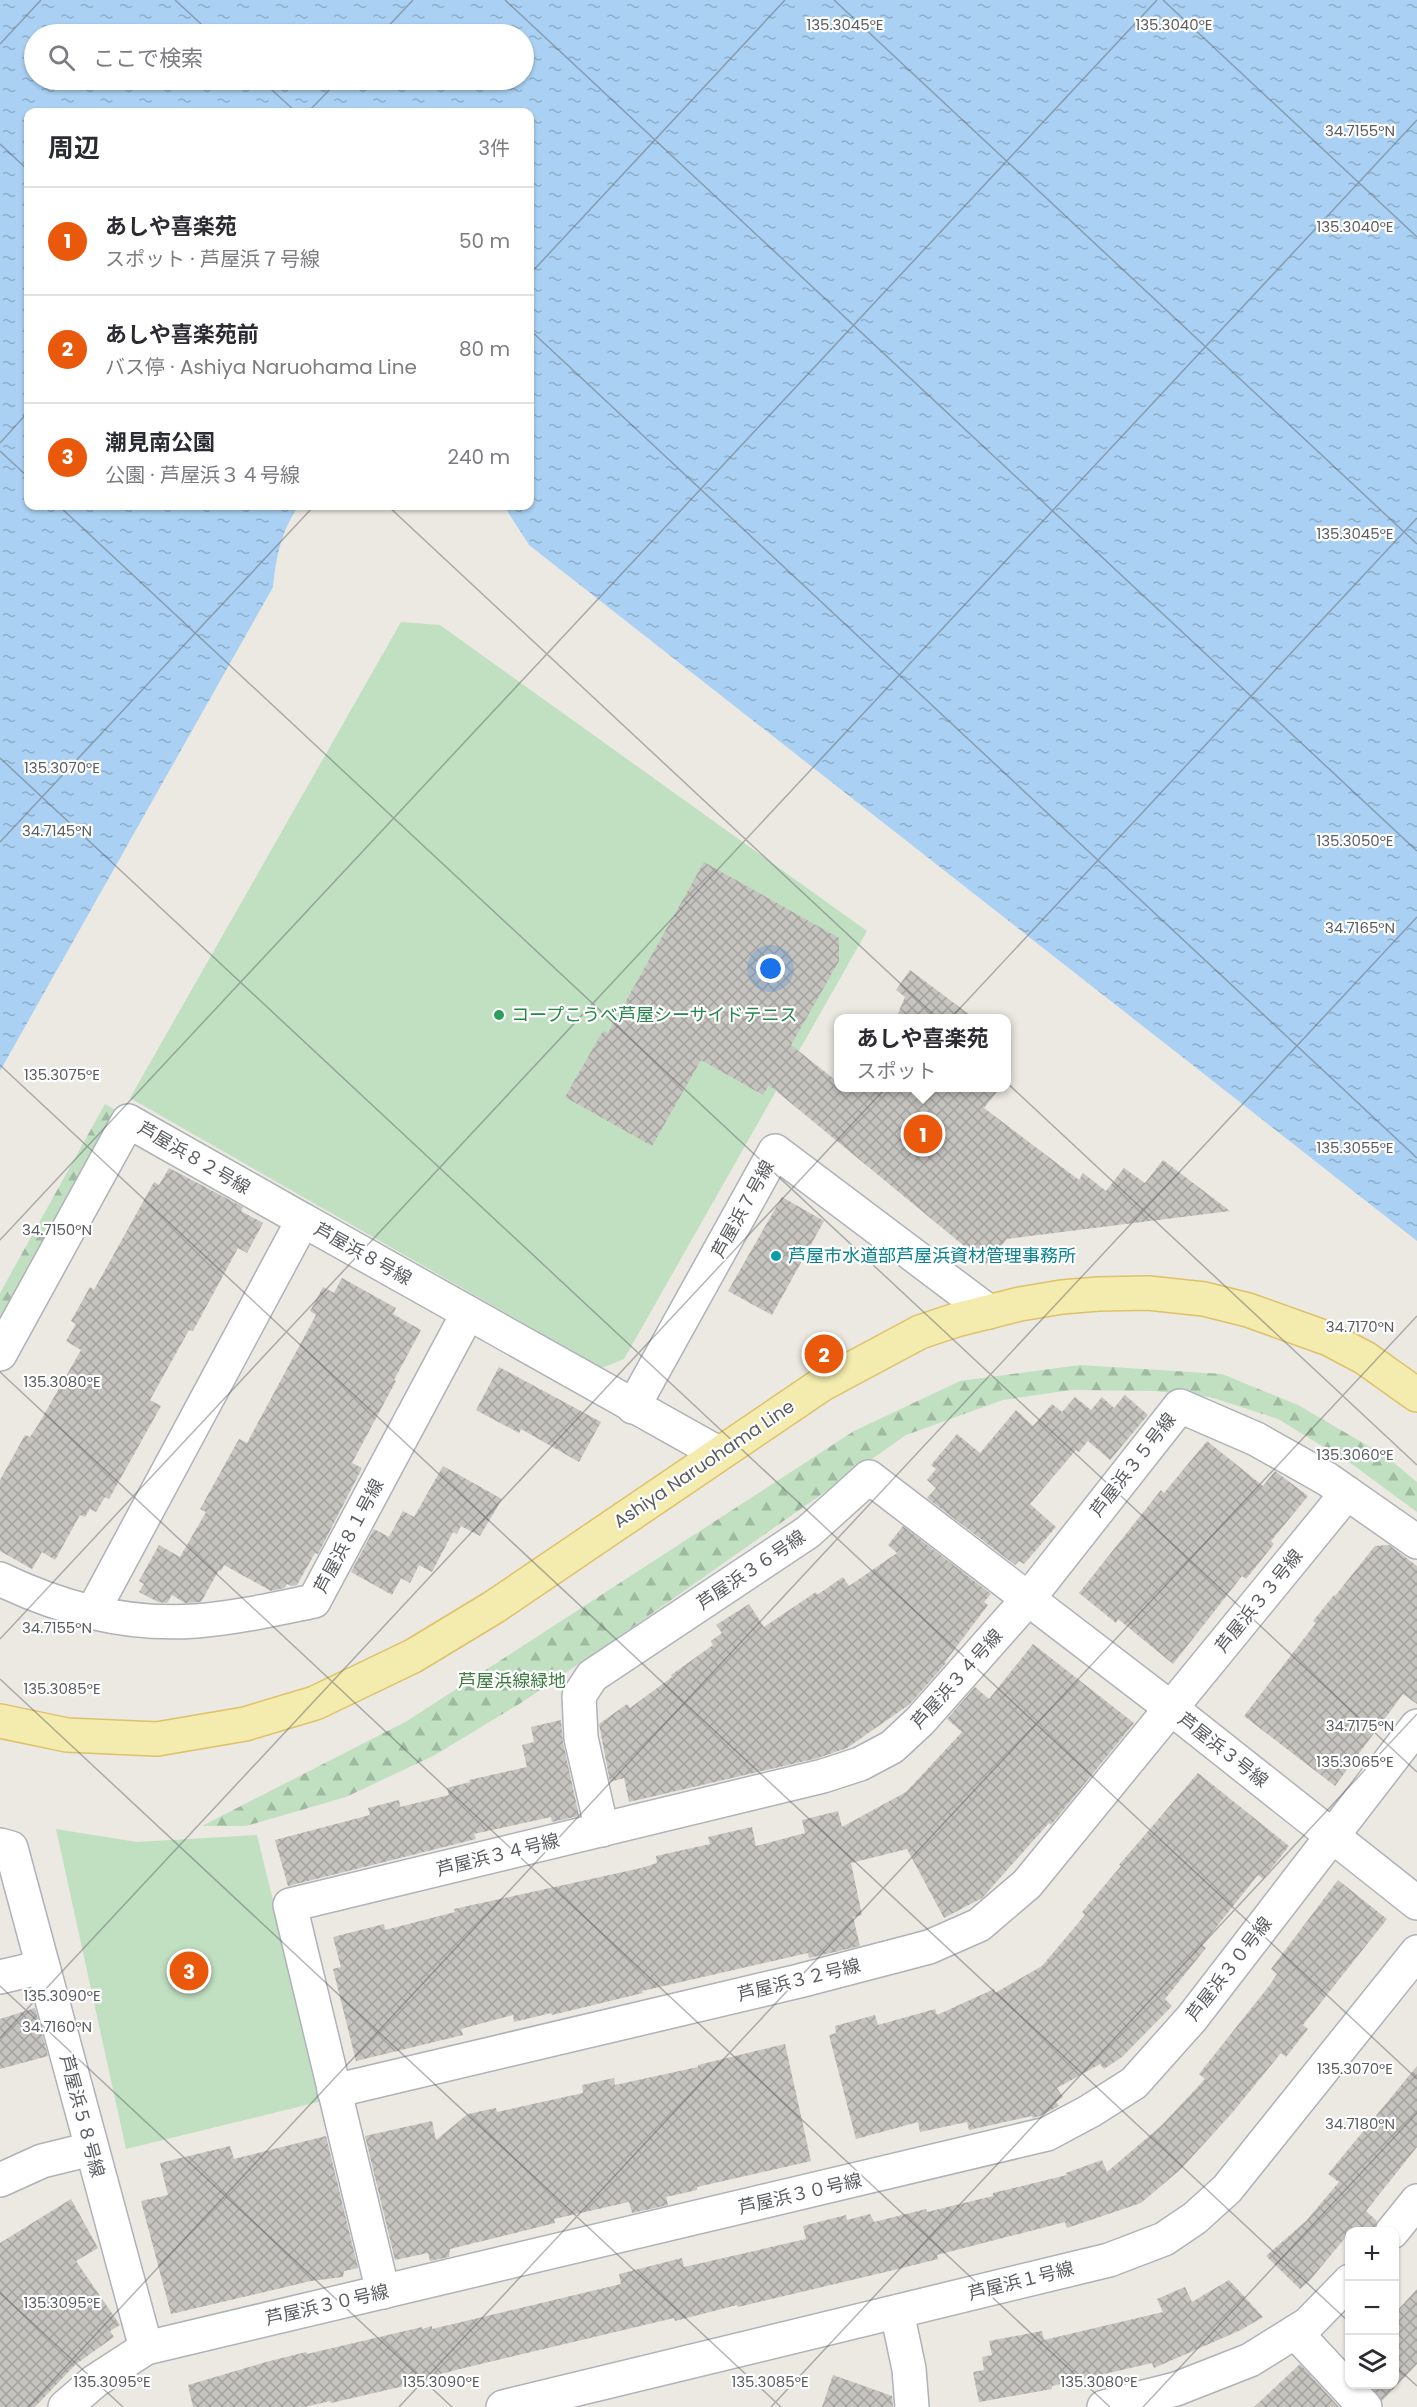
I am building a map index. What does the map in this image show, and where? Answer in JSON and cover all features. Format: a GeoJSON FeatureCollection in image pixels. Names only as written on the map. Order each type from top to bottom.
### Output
{"type":"FeatureCollection","features":[{"type":"Feature","properties":{"kind":"main road","name":"Ashiya Naruohama Line"},"geometry":{"type":"LineString","coordinates":[[0,1721],[67,1735],[157,1739],[245,1724],[315,1703],[414,1656],[494,1607],[821,1385],[920,1332],[989,1312],[1062,1297],[1098,1294],[1148,1293],[1204,1299],[1259,1313],[1329,1338],[1365,1358],[1417,1395]]}},
{"type":"Feature","properties":{"kind":"street","name":"芦屋浜８２号線"},"geometry":{"type":"LineString","coordinates":[[0,1354],[128,1121],[303,1220]]}},
{"type":"Feature","properties":{"kind":"street","name":"芦屋浜７号線"},"geometry":{"type":"LineString","coordinates":[[633,1407],[775,1151],[989,1312]]}},
{"type":"Feature","properties":{"kind":"street","name":"芦屋浜８号線"},"geometry":{"type":"LineString","coordinates":[[92,1612],[303,1220],[718,1453]]}},
{"type":"Feature","properties":{"kind":"street","name":"芦屋浜８１号線"},"geometry":{"type":"LineString","coordinates":[[0,1579],[62,1604],[92,1612],[143,1620],[195,1622],[246,1615],[314,1601],[468,1313]]}},
{"type":"Feature","properties":{"kind":"street","name":"芦屋浜３５号線"},"geometry":{"type":"LineString","coordinates":[[1028,1599],[1179,1406],[1256,1439],[1347,1493],[1417,1542]]}},
{"type":"Feature","properties":{"kind":"street","name":"芦屋浜３６号線"},"geometry":{"type":"LineString","coordinates":[[602,1830],[581,1738],[579,1696],[592,1676],[808,1532],[869,1477],[1028,1599]]}},
{"type":"Feature","properties":{"kind":"street","name":"芦屋浜３３号線"},"geometry":{"type":"LineString","coordinates":[[1172,1709],[1347,1493]]}},
{"type":"Feature","properties":{"kind":"street","name":"芦屋浜３号線"},"geometry":{"type":"LineString","coordinates":[[1028,1599],[1172,1709],[1417,1903]]}},
{"type":"Feature","properties":{"kind":"street","name":"芦屋浜３４号線"},"geometry":{"type":"LineString","coordinates":[[383,2292],[290,1905],[823,1776],[860,1764],[892,1748],[920,1721],[1028,1599]]}},
{"type":"Feature","properties":{"kind":"street","name":"芦屋浜３２号線"},"geometry":{"type":"LineString","coordinates":[[334,2091],[799,1981],[929,1947],[954,1937],[980,1924],[1027,1884],[1172,1709]]}},
{"type":"Feature","properties":{"kind":"street","name":"芦屋浜３０号線"},"geometry":{"type":"LineString","coordinates":[[65,2407],[95,2381],[146,2348],[1047,2134],[1090,2111],[1134,2083],[1192,2018],[1417,1726]]}},
{"type":"Feature","properties":{"kind":"street","name":"芦屋浜５８号線"},"geometry":{"type":"LineString","coordinates":[[5,1847],[43,1967],[146,2348]]}},
{"type":"Feature","properties":{"kind":"street","name":"芦屋浜１号線"},"geometry":{"type":"LineString","coordinates":[[502,2407],[1109,2260],[1164,2239],[1195,2218],[1227,2189],[1417,1952]]}},
{"type":"Feature","properties":{"kind":"street"},"geometry":{"type":"LineString","coordinates":[[0,1977],[43,1967]]}},
{"type":"Feature","properties":{"kind":"street"},"geometry":{"type":"LineString","coordinates":[[0,2180],[42,2161],[91,2149]]}},
{"type":"Feature","properties":{"kind":"street"},"geometry":{"type":"LineString","coordinates":[[1396,2227],[1417,2201]]}},
{"type":"Feature","properties":{"kind":"street"},"geometry":{"type":"LineString","coordinates":[[1104,2407],[1176,2390],[1250,2360],[1308,2324],[1345,2286]]}},
{"type":"Feature","properties":{"kind":"street"},"geometry":{"type":"LineString","coordinates":[[897,2312],[909,2370],[912,2407]]}},
{"type":"Feature","properties":{"kind":"street"},"geometry":{"type":"LineString","coordinates":[[1295,2332],[1365,2407]]}},
{"type":"Feature","properties":{"kind":"green space","name":"コープこうべ芦屋シーサイドテニス"},"geometry":{"type":"Polygon","coordinates":[[[401,622],[440,625],[867,931],[624,1359],[602,1368],[130,1098],[401,622]]]}},
{"type":"Feature","properties":{"kind":"green space"},"geometry":{"type":"Polygon","coordinates":[[[105,1104],[122,1114],[0,1333],[0,1293],[105,1104]]]}},
{"type":"Feature","properties":{"kind":"green space","name":"芦屋浜線緑地"},"geometry":{"type":"Polygon","coordinates":[[[1080,1365],[1222,1374],[1298,1405],[1387,1457],[1417,1482],[1417,1512],[1353,1465],[1278,1419],[1210,1397],[1154,1391],[1071,1390],[1003,1400],[906,1435],[524,1701],[435,1755],[346,1797],[246,1826],[202,1826],[407,1721],[854,1431],[960,1381],[1080,1365]]]}},
{"type":"Feature","properties":{"kind":"green space"},"geometry":{"type":"Polygon","coordinates":[[[56,1829],[137,1842],[257,1835],[322,2101],[126,2149],[56,1829]]]}},
{"type":"Feature","properties":{"kind":"water"},"geometry":{"type":"Polygon","coordinates":[[[0,0],[1417,0],[1417,1241],[529,545],[507,510],[534,510],[534,108],[24,108],[24,510],[296,510],[280,545],[273,587],[0,1071],[0,0]]]}},
{"type":"Feature","properties":{"kind":"building"},"geometry":{"type":"Polygon","coordinates":[[[704,862],[839,938],[839,961],[791,1045],[834,1079],[834,1092],[997,1092],[984,1108],[1079,1180],[1083,1173],[1106,1191],[1124,1168],[1145,1183],[1163,1160],[1230,1211],[1007,1239],[986,1264],[769,1085],[763,1095],[701,1060],[652,1146],[565,1097],[603,1031],[608,1033],[704,862]]]}},
{"type":"Feature","properties":{"kind":"building"},"geometry":{"type":"Polygon","coordinates":[[[910,970],[969,1014],[898,1014],[905,997],[896,990],[910,970]]]}},
{"type":"Feature","properties":{"kind":"building"},"geometry":{"type":"Polygon","coordinates":[[[169,1168],[243,1207],[241,1211],[263,1223],[247,1253],[238,1248],[193,1331],[189,1330],[150,1400],[161,1406],[109,1499],[105,1497],[96,1512],[90,1509],[85,1517],[80,1515],[55,1560],[42,1552],[32,1569],[0,1551],[0,1480],[25,1435],[30,1437],[38,1425],[81,1350],[66,1341],[76,1324],[71,1321],[90,1287],[94,1290],[154,1182],[159,1185],[169,1168]]]}},
{"type":"Feature","properties":{"kind":"building","name":"芦屋市水道部芦屋浜資材管理事務所"},"geometry":{"type":"Polygon","coordinates":[[[782,1197],[824,1221],[772,1315],[728,1291],[782,1197]]]}},
{"type":"Feature","properties":{"kind":"building"},"geometry":{"type":"Polygon","coordinates":[[[342,1278],[396,1308],[393,1314],[421,1330],[352,1463],[362,1468],[318,1554],[315,1553],[297,1585],[287,1584],[284,1588],[271,1591],[224,1565],[201,1602],[185,1603],[172,1595],[167,1603],[158,1602],[139,1592],[144,1584],[139,1581],[159,1545],[180,1557],[206,1512],[200,1509],[239,1439],[247,1443],[316,1315],[310,1311],[323,1287],[334,1293],[342,1278]]]}},
{"type":"Feature","properties":{"kind":"building"},"geometry":{"type":"Polygon","coordinates":[[[499,1367],[601,1422],[579,1462],[521,1429],[519,1433],[476,1410],[499,1367]]]}},
{"type":"Feature","properties":{"kind":"building"},"geometry":{"type":"Polygon","coordinates":[[[1125,1395],[1148,1415],[1110,1460],[1088,1441],[1079,1452],[1076,1450],[1030,1504],[1056,1527],[1024,1564],[1019,1561],[1015,1565],[927,1498],[936,1488],[927,1480],[936,1469],[931,1465],[957,1434],[980,1453],[1016,1410],[1033,1426],[1052,1404],[1062,1412],[1075,1397],[1091,1410],[1102,1397],[1114,1408],[1125,1395]]]}},
{"type":"Feature","properties":{"kind":"building"},"geometry":{"type":"Polygon","coordinates":[[[1207,1441],[1263,1486],[1275,1471],[1308,1496],[1271,1541],[1274,1544],[1246,1579],[1242,1576],[1173,1664],[1118,1619],[1116,1623],[1079,1593],[1161,1490],[1164,1493],[1207,1441]]]}},
{"type":"Feature","properties":{"kind":"building"},"geometry":{"type":"Polygon","coordinates":[[[443,1466],[502,1499],[480,1536],[461,1526],[457,1534],[453,1532],[432,1572],[419,1565],[410,1583],[401,1578],[392,1595],[351,1572],[374,1529],[389,1537],[403,1511],[414,1517],[443,1466]]]}},
{"type":"Feature","properties":{"kind":"building"},"geometry":{"type":"Polygon","coordinates":[[[903,1526],[991,1594],[984,1602],[988,1605],[946,1663],[910,1704],[847,1748],[818,1758],[629,1802],[624,1778],[610,1782],[599,1724],[627,1704],[630,1708],[713,1645],[711,1641],[722,1633],[716,1625],[749,1604],[764,1627],[843,1577],[849,1586],[897,1553],[888,1545],[903,1526]]]}},
{"type":"Feature","properties":{"kind":"building"},"geometry":{"type":"Polygon","coordinates":[[[1389,1545],[1417,1566],[1417,1704],[1403,1694],[1335,1786],[1244,1716],[1316,1623],[1313,1621],[1375,1546],[1389,1545]]]}},
{"type":"Feature","properties":{"kind":"building"},"geometry":{"type":"Polygon","coordinates":[[[1033,1644],[1134,1723],[1051,1825],[1049,1823],[982,1898],[944,1918],[907,1849],[851,1863],[862,1915],[853,1917],[860,1946],[809,1958],[808,1953],[642,1991],[643,1993],[552,2015],[551,2013],[514,2022],[513,2015],[461,2029],[463,2035],[356,2061],[333,1969],[341,1967],[333,1937],[384,1924],[385,1930],[455,1912],[454,1909],[641,1868],[657,1863],[656,1856],[710,1844],[708,1837],[752,1827],[756,1846],[805,1833],[802,1820],[838,1811],[842,1827],[906,1792],[962,1732],[947,1719],[975,1687],[989,1699],[1033,1644]]]}},
{"type":"Feature","properties":{"kind":"building"},"geometry":{"type":"Polygon","coordinates":[[[561,1720],[563,1742],[579,1816],[552,1822],[551,1817],[474,1834],[476,1839],[288,1886],[275,1840],[370,1815],[368,1808],[399,1800],[400,1807],[449,1795],[447,1788],[470,1782],[469,1780],[527,1767],[522,1745],[534,1742],[531,1727],[561,1720]]]}},
{"type":"Feature","properties":{"kind":"building"},"geometry":{"type":"Polygon","coordinates":[[[1198,1773],[1289,1846],[1263,1879],[1258,1875],[1202,1945],[1206,1948],[1165,1999],[1172,2006],[1122,2057],[1104,2069],[1100,2064],[1057,2088],[1063,2097],[1056,2102],[1059,2106],[1040,2116],[969,2130],[967,2122],[920,2132],[918,2122],[856,2139],[829,2035],[836,2033],[835,2026],[875,2015],[878,2025],[935,2009],[937,2015],[994,1989],[995,1993],[1042,1966],[1085,1915],[1082,1912],[1121,1866],[1119,1865],[1198,1773]]]}},
{"type":"Feature","properties":{"kind":"building"},"geometry":{"type":"Polygon","coordinates":[[[1338,1880],[1387,1919],[1303,2025],[1308,2029],[1286,2057],[1281,2053],[1232,2113],[1181,2169],[1141,2203],[1067,2228],[1065,2222],[937,2255],[938,2259],[898,2269],[675,2321],[674,2318],[464,2368],[429,2377],[430,2380],[331,2403],[330,2401],[305,2407],[193,2407],[188,2385],[266,2362],[422,2327],[422,2329],[432,2326],[432,2329],[621,2284],[619,2274],[682,2258],[684,2267],[806,2239],[803,2226],[846,2215],[847,2220],[870,2214],[874,2222],[926,2209],[927,2212],[1067,2175],[1066,2173],[1102,2160],[1107,2172],[1161,2126],[1205,2079],[1199,2074],[1269,1986],[1277,1974],[1271,1969],[1338,1880]]]}},
{"type":"Feature","properties":{"kind":"building"},"geometry":{"type":"Polygon","coordinates":[[[35,2008],[48,2056],[0,2069],[0,2019],[35,2008]]]}},
{"type":"Feature","properties":{"kind":"building"},"geometry":{"type":"Polygon","coordinates":[[[785,2044],[811,2161],[697,2187],[697,2190],[666,2197],[668,2205],[632,2213],[629,2202],[554,2219],[555,2223],[450,2249],[449,2257],[430,2261],[428,2253],[395,2260],[365,2136],[432,2121],[436,2140],[468,2114],[496,2108],[497,2112],[583,2093],[582,2085],[614,2078],[615,2085],[698,2067],[698,2065],[785,2044]]]}},
{"type":"Feature","properties":{"kind":"building"},"geometry":{"type":"Polygon","coordinates":[[[1417,2066],[1417,2147],[1366,2211],[1377,2221],[1375,2227],[1345,2227],[1345,2238],[1300,2289],[1266,2256],[1306,2221],[1339,2182],[1328,2174],[1417,2066]]]}},
{"type":"Feature","properties":{"kind":"building"},"geometry":{"type":"Polygon","coordinates":[[[326,2136],[358,2268],[344,2271],[343,2277],[311,2281],[171,2314],[141,2201],[168,2195],[160,2163],[230,2146],[234,2159],[326,2136]]]}},
{"type":"Feature","properties":{"kind":"building"},"geometry":{"type":"Polygon","coordinates":[[[71,2199],[98,2248],[76,2261],[120,2325],[110,2331],[114,2337],[76,2364],[35,2407],[0,2407],[0,2243],[71,2199]]]}},
{"type":"Feature","properties":{"kind":"building"},"geometry":{"type":"Polygon","coordinates":[[[1229,2280],[1263,2317],[1241,2330],[1154,2368],[1152,2363],[1052,2386],[1052,2389],[979,2402],[973,2372],[984,2370],[982,2357],[992,2355],[989,2341],[1042,2331],[1044,2340],[1163,2312],[1157,2299],[1185,2287],[1192,2302],[1229,2280]]]}},
{"type":"Feature","properties":{"kind":"building"},"geometry":{"type":"Polygon","coordinates":[[[1417,2289],[1417,2364],[1399,2383],[1399,2335],[1399,2309],[1417,2289]]]}},
{"type":"Feature","properties":{"kind":"building"},"geometry":{"type":"Polygon","coordinates":[[[1300,2364],[1339,2407],[1254,2407],[1300,2364]]]}},
{"type":"Feature","properties":{"kind":"building"},"geometry":{"type":"Polygon","coordinates":[[[833,2375],[892,2396],[893,2407],[822,2407],[833,2375]]]}},
{"type":"Feature","properties":{"kind":"building"},"geometry":{"type":"Polygon","coordinates":[[[1373,2389],[1393,2389],[1382,2401],[1373,2389]]]}},
{"type":"Feature","properties":{"kind":"place","name":"コープこうべ芦屋シーサイドテニス"},"geometry":{"type":"Point","coordinates":[499,1015]}},
{"type":"Feature","properties":{"kind":"place","name":"あしや喜楽苑"},"geometry":{"type":"Point","coordinates":[923,1134]}},
{"type":"Feature","properties":{"kind":"place","name":"芦屋市水道部芦屋浜資材管理事務所"},"geometry":{"type":"Point","coordinates":[776,1256]}},
{"type":"Feature","properties":{"kind":"place","name":"あしや喜楽苑前"},"geometry":{"type":"Point","coordinates":[824,1354]}},
{"type":"Feature","properties":{"kind":"place","name":"潮見南公園"},"geometry":{"type":"Point","coordinates":[189,1971]}}]}
